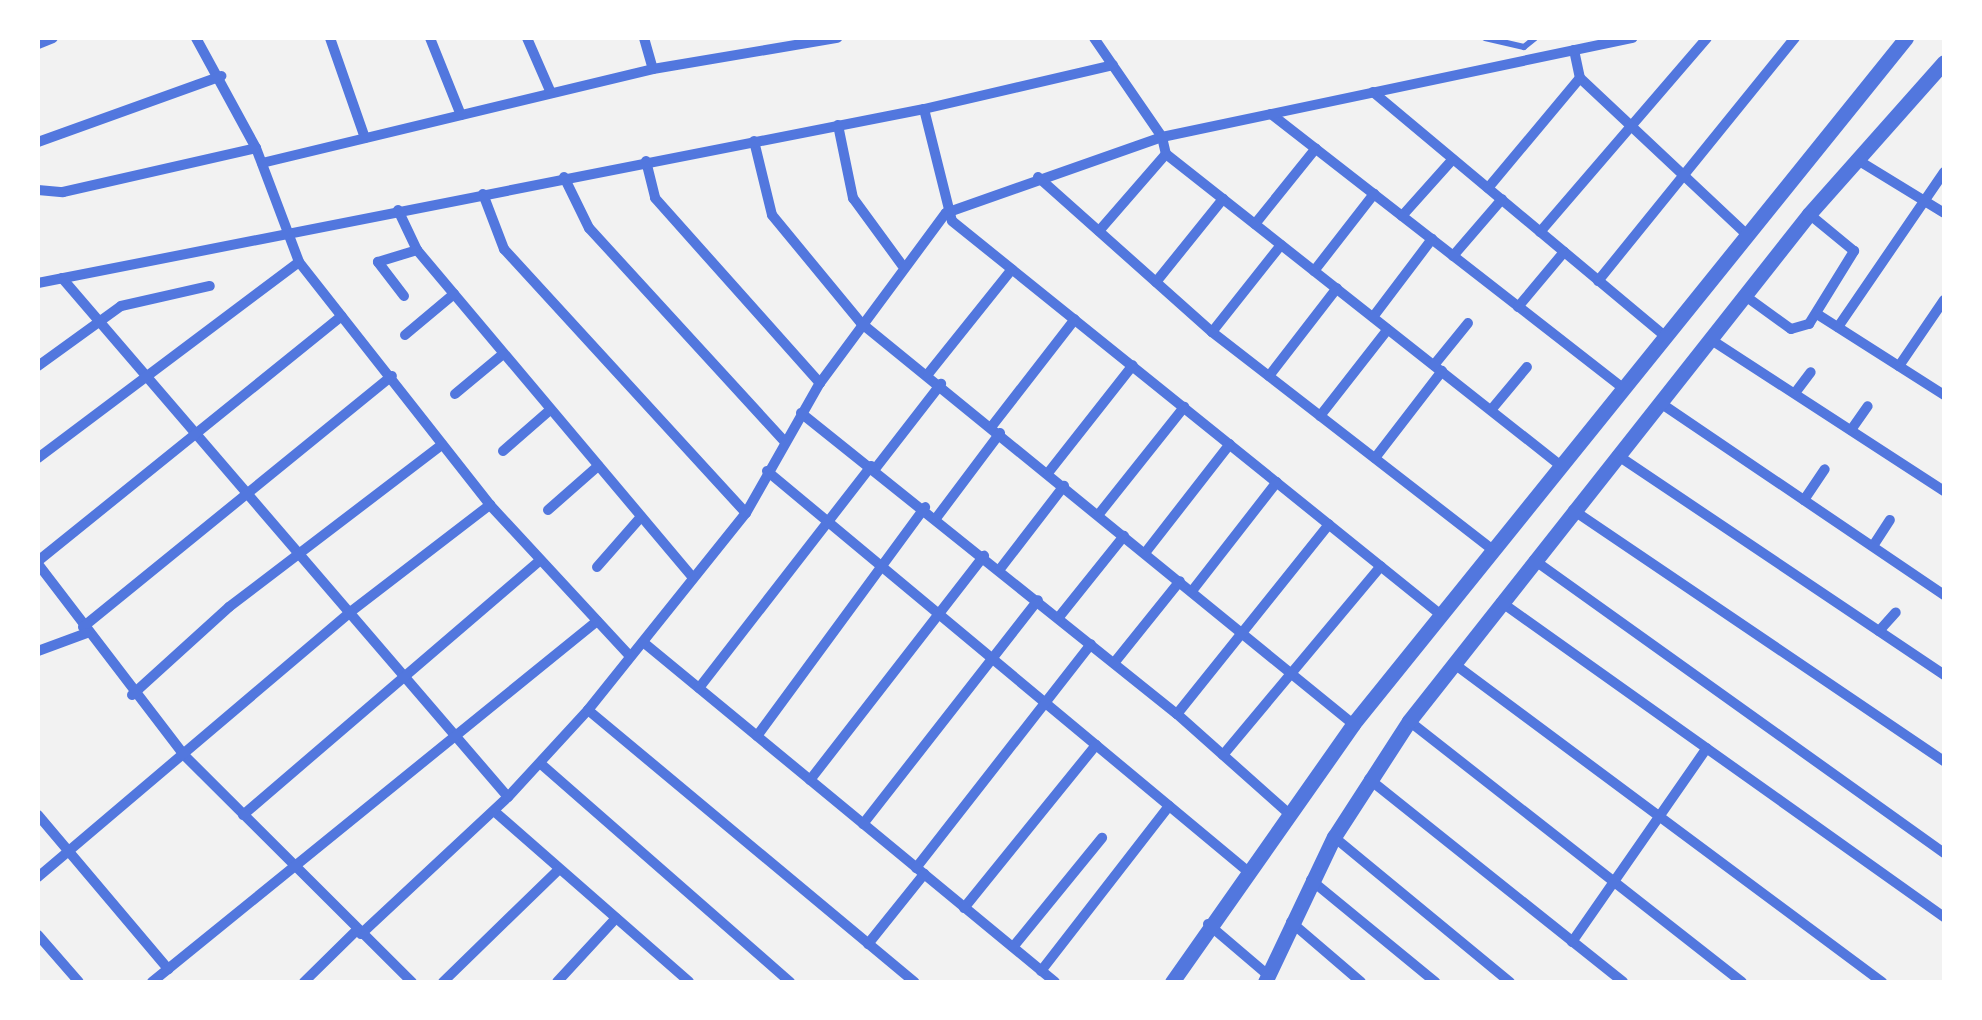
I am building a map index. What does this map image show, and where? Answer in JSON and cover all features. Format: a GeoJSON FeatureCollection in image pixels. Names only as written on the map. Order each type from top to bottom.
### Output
{"type":"FeatureCollection","features":[{"type":"Feature","properties":{"kind":"street"},"geometry":{"type":"LineString","coordinates":[[38,44],[53,38]]}},
{"type":"Feature","properties":{"kind":"street"},"geometry":{"type":"LineString","coordinates":[[196,38],[221,76],[256,148],[299,262],[490,505],[630,656]]}},
{"type":"Feature","properties":{"kind":"street"},"geometry":{"type":"LineString","coordinates":[[330,38],[365,138]]}},
{"type":"Feature","properties":{"kind":"street"},"geometry":{"type":"LineString","coordinates":[[430,38],[462,115]]}},
{"type":"Feature","properties":{"kind":"street"},"geometry":{"type":"LineString","coordinates":[[526,38],[551,93]]}},
{"type":"Feature","properties":{"kind":"street"},"geometry":{"type":"LineString","coordinates":[[644,38],[653,69]]}},
{"type":"Feature","properties":{"kind":"street"},"geometry":{"type":"LineString","coordinates":[[262,162],[653,69],[838,38]]}},
{"type":"Feature","properties":{"kind":"street"},"geometry":{"type":"LineString","coordinates":[[1094,38],[1162,137],[1166,154],[1562,466]]}},
{"type":"Feature","properties":{"kind":"street"},"geometry":{"type":"LineString","coordinates":[[304,982],[508,798],[588,710],[746,513],[801,413],[861,322],[946,212],[1162,137],[1574,50],[1596,41],[1632,38]]}},
{"type":"Feature","properties":{"kind":"street"},"geometry":{"type":"LineString","coordinates":[[1540,232],[1707,38]]}},
{"type":"Feature","properties":{"kind":"street"},"geometry":{"type":"LineString","coordinates":[[1598,281],[1795,38]]}},
{"type":"Feature","properties":{"kind":"street"},"geometry":{"type":"LineString","coordinates":[[1172,982],[1208,924],[1353,724],[1906,38]]}},
{"type":"Feature","properties":{"kind":"street"},"geometry":{"type":"LineString","coordinates":[[1574,50],[1580,78],[1748,236]]}},
{"type":"Feature","properties":{"kind":"street"},"geometry":{"type":"LineString","coordinates":[[1208,924],[1266,979],[1334,837],[1409,721],[1809,214],[1944,62]]}},
{"type":"Feature","properties":{"kind":"street"},"geometry":{"type":"LineString","coordinates":[[38,283],[290,230],[924,109],[1113,64]]}},
{"type":"Feature","properties":{"kind":"street"},"geometry":{"type":"LineString","coordinates":[[38,142],[221,76]]}},
{"type":"Feature","properties":{"kind":"street"},"geometry":{"type":"LineString","coordinates":[[1488,188],[1580,78]]}},
{"type":"Feature","properties":{"kind":"street"},"geometry":{"type":"LineString","coordinates":[[1373,92],[1666,337]]}},
{"type":"Feature","properties":{"kind":"street"},"geometry":{"type":"LineString","coordinates":[[924,109],[946,212],[1440,614]]}},
{"type":"Feature","properties":{"kind":"street"},"geometry":{"type":"LineString","coordinates":[[1272,114],[1624,389]]}},
{"type":"Feature","properties":{"kind":"street"},"geometry":{"type":"LineString","coordinates":[[838,125],[853,198],[902,265]]}},
{"type":"Feature","properties":{"kind":"street"},"geometry":{"type":"LineString","coordinates":[[754,141],[772,215],[861,322],[1353,724]]}},
{"type":"Feature","properties":{"kind":"street"},"geometry":{"type":"LineString","coordinates":[[38,190],[63,192],[256,148]]}},
{"type":"Feature","properties":{"kind":"street"},"geometry":{"type":"LineString","coordinates":[[1255,224],[1316,148]]}},
{"type":"Feature","properties":{"kind":"street"},"geometry":{"type":"LineString","coordinates":[[1099,231],[1166,154]]}},
{"type":"Feature","properties":{"kind":"street"},"geometry":{"type":"LineString","coordinates":[[1856,158],[1944,213]]}},
{"type":"Feature","properties":{"kind":"street"},"geometry":{"type":"LineString","coordinates":[[1402,216],[1453,159]]}},
{"type":"Feature","properties":{"kind":"street"},"geometry":{"type":"LineString","coordinates":[[646,161],[655,198],[820,384]]}},
{"type":"Feature","properties":{"kind":"street"},"geometry":{"type":"LineString","coordinates":[[1838,327],[1944,172]]}},
{"type":"Feature","properties":{"kind":"street"},"geometry":{"type":"LineString","coordinates":[[564,177],[595,235],[784,442]]}},
{"type":"Feature","properties":{"kind":"street"},"geometry":{"type":"LineString","coordinates":[[1038,177],[1212,332],[1493,550]]}},
{"type":"Feature","properties":{"kind":"street"},"geometry":{"type":"LineString","coordinates":[[483,194],[504,249],[746,513]]}},
{"type":"Feature","properties":{"kind":"street"},"geometry":{"type":"LineString","coordinates":[[1314,271],[1374,194]]}},
{"type":"Feature","properties":{"kind":"street"},"geometry":{"type":"LineString","coordinates":[[1156,282],[1222,199]]}},
{"type":"Feature","properties":{"kind":"street"},"geometry":{"type":"LineString","coordinates":[[1453,256],[1502,200]]}},
{"type":"Feature","properties":{"kind":"street"},"geometry":{"type":"LineString","coordinates":[[398,210],[418,250],[692,577]]}},
{"type":"Feature","properties":{"kind":"street"},"geometry":{"type":"LineString","coordinates":[[1744,295],[1794,331],[1816,314],[1854,251],[1809,214]]}},
{"type":"Feature","properties":{"kind":"street"},"geometry":{"type":"LineString","coordinates":[[1373,317],[1432,240]]}},
{"type":"Feature","properties":{"kind":"street"},"geometry":{"type":"LineString","coordinates":[[1212,332],[1281,245]]}},
{"type":"Feature","properties":{"kind":"street"},"geometry":{"type":"LineString","coordinates":[[404,296],[378,262],[418,250]]}},
{"type":"Feature","properties":{"kind":"street"},"geometry":{"type":"LineString","coordinates":[[1518,306],[1564,252]]}},
{"type":"Feature","properties":{"kind":"street"},"geometry":{"type":"LineString","coordinates":[[38,458],[299,262]]}},
{"type":"Feature","properties":{"kind":"street"},"geometry":{"type":"LineString","coordinates":[[928,374],[1012,269]]}},
{"type":"Feature","properties":{"kind":"street"},"geometry":{"type":"LineString","coordinates":[[62,278],[508,798]]}},
{"type":"Feature","properties":{"kind":"street"},"geometry":{"type":"LineString","coordinates":[[38,366],[97,322],[143,298],[210,286]]}},
{"type":"Feature","properties":{"kind":"street"},"geometry":{"type":"LineString","coordinates":[[1269,376],[1337,288]]}},
{"type":"Feature","properties":{"kind":"street"},"geometry":{"type":"LineString","coordinates":[[405,336],[454,294]]}},
{"type":"Feature","properties":{"kind":"street"},"geometry":{"type":"LineString","coordinates":[[1900,366],[1944,300]]}},
{"type":"Feature","properties":{"kind":"street"},"geometry":{"type":"LineString","coordinates":[[1816,314],[1944,394]]}},
{"type":"Feature","properties":{"kind":"street"},"geometry":{"type":"LineString","coordinates":[[342,316],[38,563],[132,694],[184,755],[412,982]]}},
{"type":"Feature","properties":{"kind":"street"},"geometry":{"type":"LineString","coordinates":[[938,517],[1075,319]]}},
{"type":"Feature","properties":{"kind":"street"},"geometry":{"type":"LineString","coordinates":[[1375,458],[1468,324]]}},
{"type":"Feature","properties":{"kind":"street"},"geometry":{"type":"LineString","coordinates":[[1320,416],[1388,329]]}},
{"type":"Feature","properties":{"kind":"street"},"geometry":{"type":"LineString","coordinates":[[1710,339],[1944,490]]}},
{"type":"Feature","properties":{"kind":"street"},"geometry":{"type":"LineString","coordinates":[[456,394],[503,354]]}},
{"type":"Feature","properties":{"kind":"street"},"geometry":{"type":"LineString","coordinates":[[1048,473],[1133,365]]}},
{"type":"Feature","properties":{"kind":"street"},"geometry":{"type":"LineString","coordinates":[[1492,410],[1527,367]]}},
{"type":"Feature","properties":{"kind":"street"},"geometry":{"type":"LineString","coordinates":[[1795,394],[1811,372]]}},
{"type":"Feature","properties":{"kind":"street"},"geometry":{"type":"LineString","coordinates":[[38,651],[85,630],[392,376]]}},
{"type":"Feature","properties":{"kind":"street"},"geometry":{"type":"LineString","coordinates":[[699,688],[941,384]]}},
{"type":"Feature","properties":{"kind":"street"},"geometry":{"type":"LineString","coordinates":[[1660,402],[1943,592]]}},
{"type":"Feature","properties":{"kind":"street"},"geometry":{"type":"LineString","coordinates":[[1851,430],[1868,406]]}},
{"type":"Feature","properties":{"kind":"street"},"geometry":{"type":"LineString","coordinates":[[1098,514],[1184,407]]}},
{"type":"Feature","properties":{"kind":"street"},"geometry":{"type":"LineString","coordinates":[[502,450],[550,410]]}},
{"type":"Feature","properties":{"kind":"street"},"geometry":{"type":"LineString","coordinates":[[801,413],[938,517],[1177,714],[1287,812]]}},
{"type":"Feature","properties":{"kind":"street"},"geometry":{"type":"LineString","coordinates":[[1146,553],[1230,444]]}},
{"type":"Feature","properties":{"kind":"street"},"geometry":{"type":"LineString","coordinates":[[132,694],[298,554],[442,446]]}},
{"type":"Feature","properties":{"kind":"street"},"geometry":{"type":"LineString","coordinates":[[1617,456],[1944,675]]}},
{"type":"Feature","properties":{"kind":"street"},"geometry":{"type":"LineString","coordinates":[[548,510],[598,466]]}},
{"type":"Feature","properties":{"kind":"street"},"geometry":{"type":"LineString","coordinates":[[1804,500],[1825,470]]}},
{"type":"Feature","properties":{"kind":"street"},"geometry":{"type":"LineString","coordinates":[[767,471],[1246,870]]}},
{"type":"Feature","properties":{"kind":"street"},"geometry":{"type":"LineString","coordinates":[[1192,591],[1277,482]]}},
{"type":"Feature","properties":{"kind":"street"},"geometry":{"type":"LineString","coordinates":[[1000,568],[1064,486]]}},
{"type":"Feature","properties":{"kind":"street"},"geometry":{"type":"LineString","coordinates":[[38,878],[349,614],[490,505]]}},
{"type":"Feature","properties":{"kind":"street"},"geometry":{"type":"LineString","coordinates":[[757,736],[925,508]]}},
{"type":"Feature","properties":{"kind":"street"},"geometry":{"type":"LineString","coordinates":[[1574,510],[1944,761]]}},
{"type":"Feature","properties":{"kind":"street"},"geometry":{"type":"LineString","coordinates":[[596,567],[641,517]]}},
{"type":"Feature","properties":{"kind":"street"},"geometry":{"type":"LineString","coordinates":[[1873,546],[1890,520]]}},
{"type":"Feature","properties":{"kind":"street"},"geometry":{"type":"LineString","coordinates":[[1177,714],[1330,524]]}},
{"type":"Feature","properties":{"kind":"street"},"geometry":{"type":"LineString","coordinates":[[1059,617],[1124,536]]}},
{"type":"Feature","properties":{"kind":"street"},"geometry":{"type":"LineString","coordinates":[[810,780],[984,556]]}},
{"type":"Feature","properties":{"kind":"street"},"geometry":{"type":"LineString","coordinates":[[243,815],[540,560]]}},
{"type":"Feature","properties":{"kind":"street"},"geometry":{"type":"LineString","coordinates":[[1534,560],[1944,853]]}},
{"type":"Feature","properties":{"kind":"street"},"geometry":{"type":"LineString","coordinates":[[1223,754],[1382,566]]}},
{"type":"Feature","properties":{"kind":"street"},"geometry":{"type":"LineString","coordinates":[[1114,663],[1180,582]]}},
{"type":"Feature","properties":{"kind":"street"},"geometry":{"type":"LineString","coordinates":[[863,824],[1038,600]]}},
{"type":"Feature","properties":{"kind":"street"},"geometry":{"type":"LineString","coordinates":[[1501,602],[1944,917]]}},
{"type":"Feature","properties":{"kind":"street"},"geometry":{"type":"LineString","coordinates":[[1879,631],[1896,612]]}},
{"type":"Feature","properties":{"kind":"street"},"geometry":{"type":"LineString","coordinates":[[158,981],[293,866],[597,621]]}},
{"type":"Feature","properties":{"kind":"street"},"geometry":{"type":"LineString","coordinates":[[643,642],[1055,982]]}},
{"type":"Feature","properties":{"kind":"street"},"geometry":{"type":"LineString","coordinates":[[868,944],[1092,644]]}},
{"type":"Feature","properties":{"kind":"street"},"geometry":{"type":"LineString","coordinates":[[1453,663],[1882,982]]}},
{"type":"Feature","properties":{"kind":"street"},"geometry":{"type":"LineString","coordinates":[[588,710],[914,982]]}},
{"type":"Feature","properties":{"kind":"street"},"geometry":{"type":"LineString","coordinates":[[1409,721],[1742,982]]}},
{"type":"Feature","properties":{"kind":"street"},"geometry":{"type":"LineString","coordinates":[[964,908],[1096,745]]}},
{"type":"Feature","properties":{"kind":"street"},"geometry":{"type":"LineString","coordinates":[[1572,942],[1707,748]]}},
{"type":"Feature","properties":{"kind":"street"},"geometry":{"type":"LineString","coordinates":[[542,764],[790,982]]}},
{"type":"Feature","properties":{"kind":"street"},"geometry":{"type":"LineString","coordinates":[[1369,779],[1623,982]]}},
{"type":"Feature","properties":{"kind":"street"},"geometry":{"type":"LineString","coordinates":[[1041,971],[1169,806]]}},
{"type":"Feature","properties":{"kind":"street"},"geometry":{"type":"LineString","coordinates":[[494,811],[689,982]]}},
{"type":"Feature","properties":{"kind":"street"},"geometry":{"type":"LineString","coordinates":[[38,815],[168,969]]}},
{"type":"Feature","properties":{"kind":"street"},"geometry":{"type":"LineString","coordinates":[[1334,837],[1510,982]]}},
{"type":"Feature","properties":{"kind":"street"},"geometry":{"type":"LineString","coordinates":[[1012,948],[1102,838]]}},
{"type":"Feature","properties":{"kind":"street"},"geometry":{"type":"LineString","coordinates":[[443,982],[559,868]]}},
{"type":"Feature","properties":{"kind":"street"},"geometry":{"type":"LineString","coordinates":[[1311,880],[1435,982]]}},
{"type":"Feature","properties":{"kind":"street"},"geometry":{"type":"LineString","coordinates":[[557,982],[616,918]]}},
{"type":"Feature","properties":{"kind":"street"},"geometry":{"type":"LineString","coordinates":[[1290,922],[1362,982]]}},
{"type":"Feature","properties":{"kind":"street"},"geometry":{"type":"LineString","coordinates":[[38,936],[79,982]]}},
{"type":"Feature","properties":{"kind":"street"},"geometry":{"type":"LineString","coordinates":[[667,982],[676,971]]}},
{"type":"Feature","properties":{"kind":"lane"},"geometry":{"type":"LineString","coordinates":[[1486,38],[1524,47],[1535,38]]}}]}
